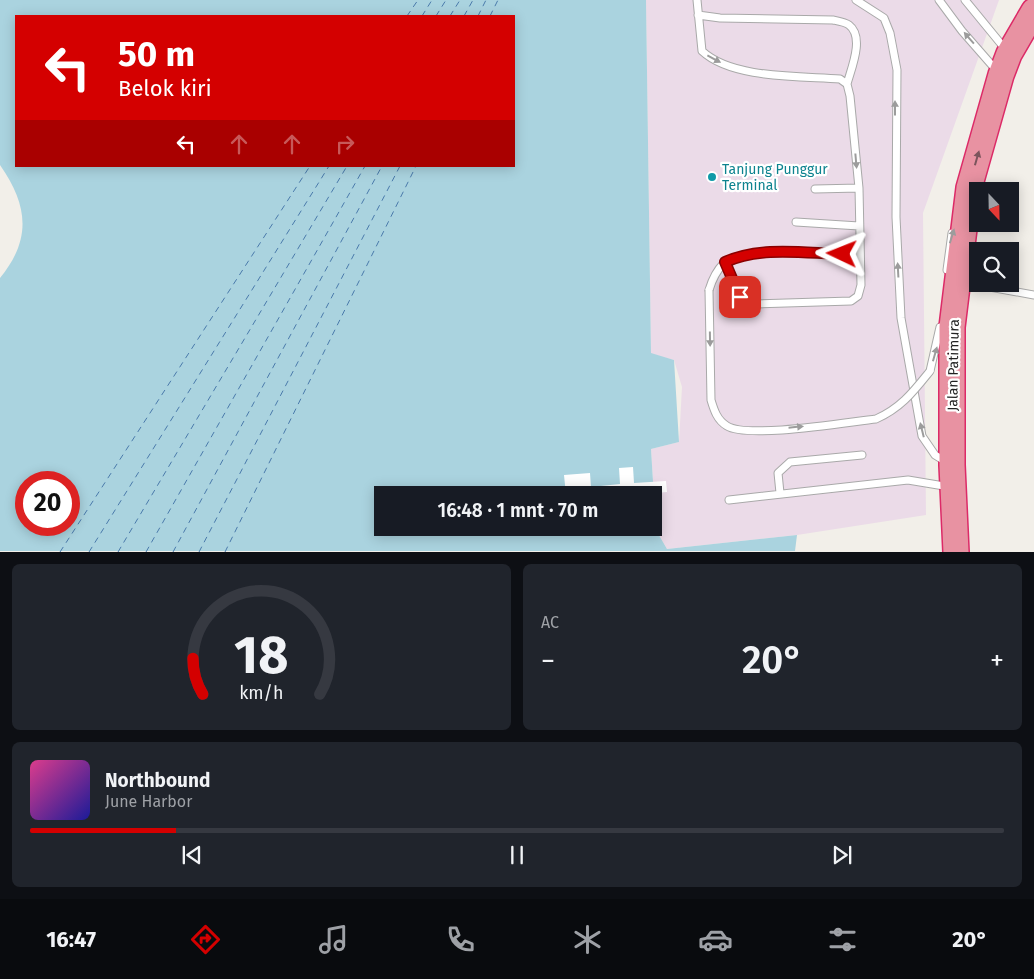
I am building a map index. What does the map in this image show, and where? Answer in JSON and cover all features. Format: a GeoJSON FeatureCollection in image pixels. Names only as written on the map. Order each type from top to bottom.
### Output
{"type":"FeatureCollection","features":[{"type":"Feature","properties":{"kind":"highway","name":"Jalan Patimura"},"geometry":{"type":"LineString","coordinates":[[956,552],[953,477],[952,280],[969,188],[1005,64],[1034,11]]}},
{"type":"Feature","properties":{"kind":"lane"},"geometry":{"type":"LineString","coordinates":[[697,0],[702,51],[712,61],[760,73],[840,79],[847,84]]}},
{"type":"Feature","properties":{"kind":"lane"},"geometry":{"type":"LineString","coordinates":[[856,0],[884,18],[890,33],[897,70],[896,217],[900,318],[922,436],[935,456],[953,477]]}},
{"type":"Feature","properties":{"kind":"lane"},"geometry":{"type":"LineString","coordinates":[[939,0],[962,31],[1005,64]]}},
{"type":"Feature","properties":{"kind":"lane"},"geometry":{"type":"LineString","coordinates":[[965,0],[1005,64]]}},
{"type":"Feature","properties":{"kind":"lane"},"geometry":{"type":"LineString","coordinates":[[698,15],[720,18],[833,20],[848,25],[853,32],[855,54],[847,84],[859,188],[861,285],[858,296],[851,302],[754,304],[740,297],[725,262]]}},
{"type":"Feature","properties":{"kind":"lane"},"geometry":{"type":"LineString","coordinates":[[815,189],[859,188]]}},
{"type":"Feature","properties":{"kind":"lane"},"geometry":{"type":"LineString","coordinates":[[796,222],[859,226]]}},
{"type":"Feature","properties":{"kind":"lane"},"geometry":{"type":"LineString","coordinates":[[859,255],[744,254],[725,262],[713,276],[709,290],[711,400],[715,414],[727,426],[762,430],[876,419],[893,412],[906,401],[930,371],[939,336],[941,318]]}},
{"type":"Feature","properties":{"kind":"lane"},"geometry":{"type":"LineString","coordinates":[[952,280],[1034,295]]}},
{"type":"Feature","properties":{"kind":"lane"},"geometry":{"type":"LineString","coordinates":[[780,493],[778,473],[790,462],[862,455]]}},
{"type":"Feature","properties":{"kind":"lane"},"geometry":{"type":"LineString","coordinates":[[729,500],[780,493],[953,477]]}},
{"type":"Feature","properties":{"kind":"shaded area"},"geometry":{"type":"Polygon","coordinates":[[[646,0],[999,0],[923,213],[926,515],[797,535],[667,549],[659,536],[662,536],[662,486],[653,486],[651,449],[679,442],[682,387],[674,360],[651,354],[646,0]]]}},
{"type":"Feature","properties":{"kind":"water"},"geometry":{"type":"Polygon","coordinates":[[[0,0],[646,0],[651,353],[674,360],[679,442],[651,449],[653,486],[374,486],[374,536],[659,536],[667,549],[797,535],[795,551],[0,551],[0,278],[17,250],[21,236],[21,208],[16,194],[0,165],[0,0]]]}},
{"type":"Feature","properties":{"kind":"pier"},"geometry":{"type":"Polygon","coordinates":[[[633,467],[634,483],[666,481],[667,492],[662,492],[662,486],[601,486],[620,484],[619,468],[633,467]]]}},
{"type":"Feature","properties":{"kind":"pier"},"geometry":{"type":"Polygon","coordinates":[[[590,473],[591,486],[565,486],[564,475],[590,473]]]}},
{"type":"Feature","properties":{"kind":"ferry route"},"geometry":{"type":"LineString","coordinates":[[408,15],[418,0]]}},
{"type":"Feature","properties":{"kind":"ferry route"},"geometry":{"type":"LineString","coordinates":[[423,15],[432,0]]}},
{"type":"Feature","properties":{"kind":"ferry route"},"geometry":{"type":"LineString","coordinates":[[437,15],[446,0]]}},
{"type":"Feature","properties":{"kind":"ferry route"},"geometry":{"type":"LineString","coordinates":[[451,15],[460,0]]}},
{"type":"Feature","properties":{"kind":"ferry route"},"geometry":{"type":"LineString","coordinates":[[465,15],[473,0]]}},
{"type":"Feature","properties":{"kind":"ferry route"},"geometry":{"type":"LineString","coordinates":[[478,15],[486,0]]}},
{"type":"Feature","properties":{"kind":"ferry route"},"geometry":{"type":"LineString","coordinates":[[490,15],[498,0]]}},
{"type":"Feature","properties":{"kind":"ferry route"},"geometry":{"type":"LineString","coordinates":[[60,552],[309,167]]}},
{"type":"Feature","properties":{"kind":"ferry route"},"geometry":{"type":"LineString","coordinates":[[89,552],[328,167]]}},
{"type":"Feature","properties":{"kind":"ferry route"},"geometry":{"type":"LineString","coordinates":[[118,552],[346,167]]}},
{"type":"Feature","properties":{"kind":"ferry route"},"geometry":{"type":"LineString","coordinates":[[146,552],[364,167]]}},
{"type":"Feature","properties":{"kind":"ferry route"},"geometry":{"type":"LineString","coordinates":[[173,552],[381,167]]}},
{"type":"Feature","properties":{"kind":"ferry route"},"geometry":{"type":"LineString","coordinates":[[199,552],[399,167]]}},
{"type":"Feature","properties":{"kind":"ferry route"},"geometry":{"type":"LineString","coordinates":[[225,552],[416,167]]}},
{"type":"Feature","properties":{"kind":"place","name":"Tanjung Punggur Terminal"},"geometry":{"type":"Point","coordinates":[712,177]}},
{"type":"Feature","properties":{"kind":"route"},"geometry":{"type":"LineString","coordinates":[[740,297],[734,287],[725,262],[739,256],[744,254],[771,253],[842,254]]}}]}
